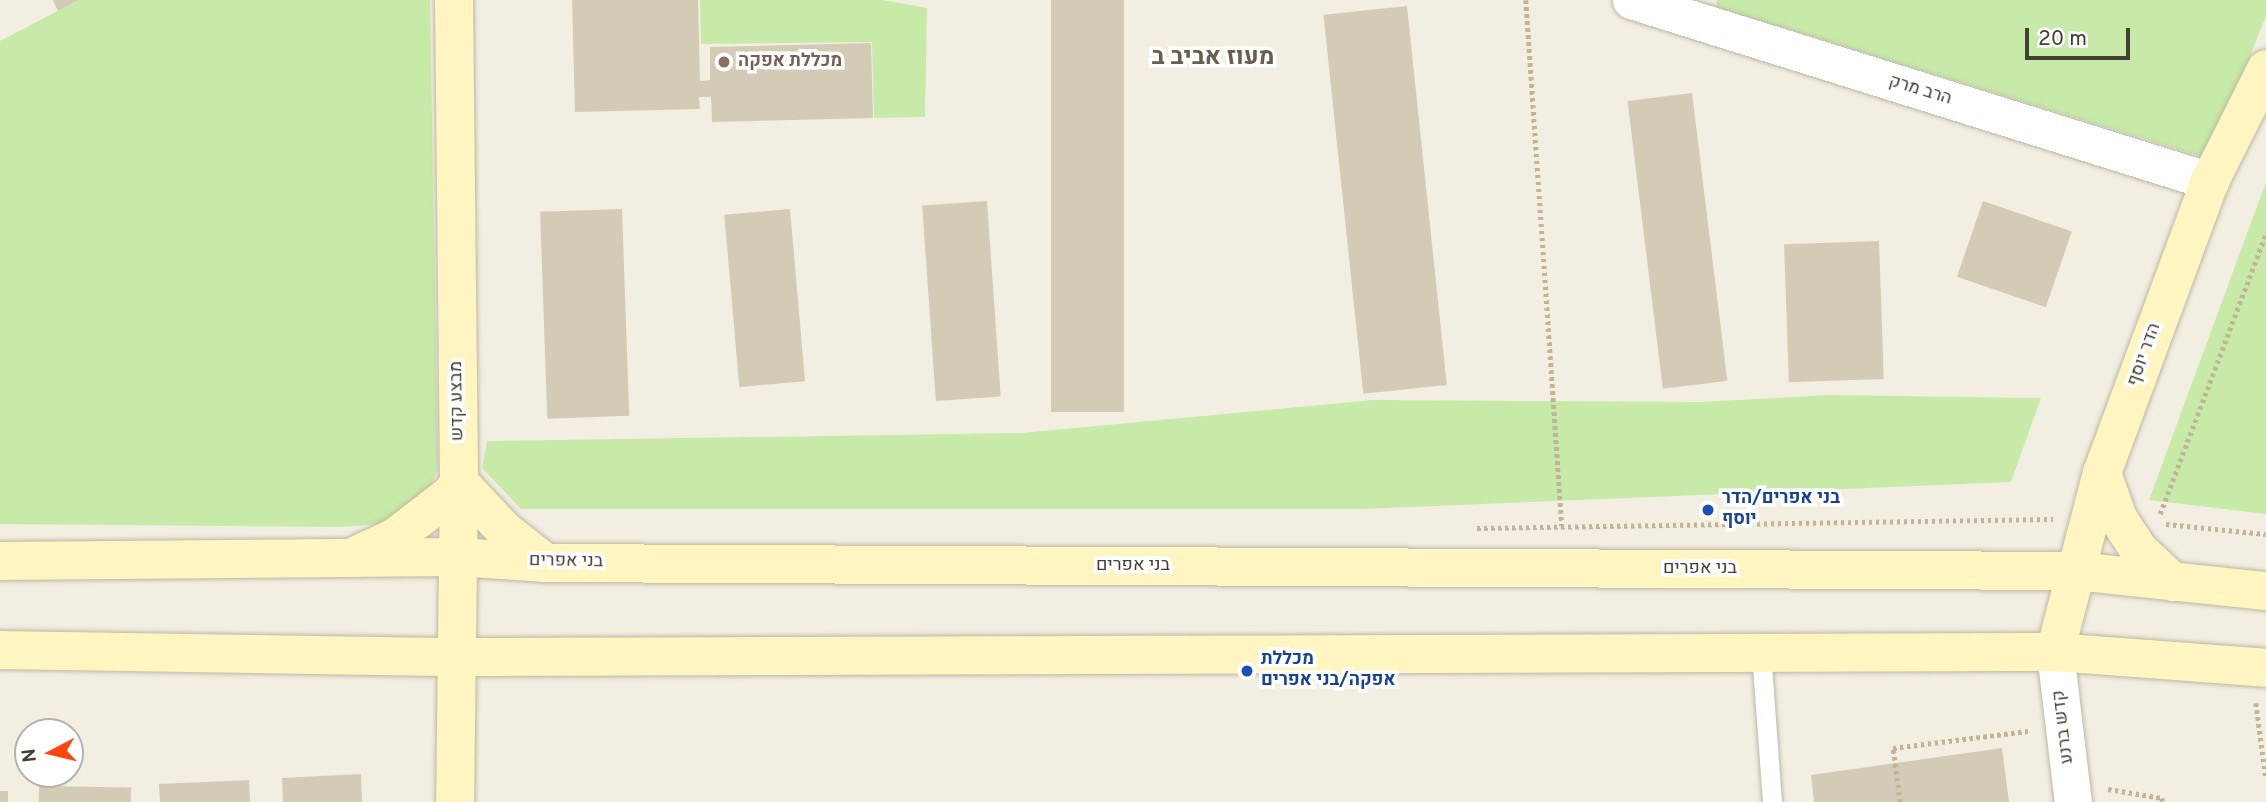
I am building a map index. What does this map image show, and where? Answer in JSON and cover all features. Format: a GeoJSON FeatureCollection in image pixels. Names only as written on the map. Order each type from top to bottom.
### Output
{"type":"FeatureCollection","features":[{"type":"Feature","properties":{"kind":"main road","name":"מבצע קדש"},"geometry":{"type":"LineString","coordinates":[[454,0],[459,482],[455,802]]}},
{"type":"Feature","properties":{"kind":"main road","name":"הדר יוסף"},"geometry":{"type":"LineString","coordinates":[[2055,652],[2102,473],[2210,181],[2266,69]]}},
{"type":"Feature","properties":{"kind":"main road"},"geometry":{"type":"LineString","coordinates":[[2102,473],[2118,518],[2139,550],[2173,582]]}},
{"type":"Feature","properties":{"kind":"main road"},"geometry":{"type":"LineString","coordinates":[[351,558],[394,538],[451,494],[459,482],[505,531],[546,563]]}},
{"type":"Feature","properties":{"kind":"main road","name":"בני אפרים"},"geometry":{"type":"LineString","coordinates":[[0,561],[456,557],[546,563],[2075,570],[2266,591]]}},
{"type":"Feature","properties":{"kind":"main road"},"geometry":{"type":"LineString","coordinates":[[0,650],[457,657],[2055,652],[2259,668]]}},
{"type":"Feature","properties":{"kind":"street","name":"הרב מרק"},"geometry":{"type":"LineString","coordinates":[[1631,0],[2210,181]]}},
{"type":"Feature","properties":{"kind":"street","name":"קדש ברנע"},"geometry":{"type":"LineString","coordinates":[[2055,652],[2072,792]]}},
{"type":"Feature","properties":{"kind":"lane"},"geometry":{"type":"LineString","coordinates":[[1761,652],[1772,802]]}},
{"type":"Feature","properties":{"kind":"path"},"geometry":{"type":"LineString","coordinates":[[1526,0],[1564,568]]}},
{"type":"Feature","properties":{"kind":"path"},"geometry":{"type":"LineString","coordinates":[[2157,523],[2266,233]]}},
{"type":"Feature","properties":{"kind":"path"},"geometry":{"type":"LineString","coordinates":[[2259,668],[2266,778]]}},
{"type":"Feature","properties":{"kind":"path"},"geometry":{"type":"LineString","coordinates":[[1900,802],[1893,748],[2064,726]]}},
{"type":"Feature","properties":{"kind":"path"},"geometry":{"type":"LineString","coordinates":[[2072,792],[2162,798],[2162,802]]}},
{"type":"Feature","properties":{"kind":"green space"},"geometry":{"type":"Polygon","coordinates":[[[79,0],[430,0],[438,469],[416,521],[342,527],[0,524],[0,41],[79,0]]]}},
{"type":"Feature","properties":{"kind":"green space"},"geometry":{"type":"Polygon","coordinates":[[[700,0],[883,0],[927,8],[925,117],[874,118],[872,42],[701,44],[700,0]]]}},
{"type":"Feature","properties":{"kind":"green space"},"geometry":{"type":"Polygon","coordinates":[[[1717,0],[2266,0],[2266,16],[2209,159],[1716,7],[1717,0]]]}},
{"type":"Feature","properties":{"kind":"green space"},"geometry":{"type":"Polygon","coordinates":[[[2266,182],[2266,514],[2149,500],[2266,182]]]}},
{"type":"Feature","properties":{"kind":"green space"},"geometry":{"type":"Polygon","coordinates":[[[1829,395],[2041,398],[2011,482],[1363,509],[521,509],[482,468],[487,441],[1022,433],[1373,400],[1701,402],[1829,395]]]}},
{"type":"Feature","properties":{"kind":"building"},"geometry":{"type":"Polygon","coordinates":[[[53,0],[79,0],[58,11],[53,0]]]}},
{"type":"Feature","properties":{"kind":"building"},"geometry":{"type":"Polygon","coordinates":[[[572,0],[698,0],[700,81],[710,80],[710,47],[871,43],[873,118],[712,122],[711,97],[699,97],[700,109],[575,112],[572,0]]]}},
{"type":"Feature","properties":{"kind":"building"},"geometry":{"type":"Polygon","coordinates":[[[1051,0],[1124,0],[1124,412],[1051,412],[1051,0]]]}},
{"type":"Feature","properties":{"kind":"building"},"geometry":{"type":"Polygon","coordinates":[[[1407,6],[1447,385],[1363,394],[1323,15],[1407,6]]]}},
{"type":"Feature","properties":{"kind":"building"},"geometry":{"type":"Polygon","coordinates":[[[1692,93],[1727,381],[1663,389],[1627,101],[1692,93]]]}},
{"type":"Feature","properties":{"kind":"building"},"geometry":{"type":"Polygon","coordinates":[[[987,201],[1001,397],[936,401],[922,206],[987,201]]]}},
{"type":"Feature","properties":{"kind":"building"},"geometry":{"type":"Polygon","coordinates":[[[1983,201],[2072,232],[2046,307],[1957,277],[1983,201]]]}},
{"type":"Feature","properties":{"kind":"building"},"geometry":{"type":"Polygon","coordinates":[[[622,209],[629,416],[547,419],[540,212],[622,209]]]}},
{"type":"Feature","properties":{"kind":"building"},"geometry":{"type":"Polygon","coordinates":[[[790,209],[805,381],[739,387],[724,215],[790,209]]]}},
{"type":"Feature","properties":{"kind":"building"},"geometry":{"type":"Polygon","coordinates":[[[1879,241],[1884,379],[1789,382],[1784,244],[1879,241]]]}},
{"type":"Feature","properties":{"kind":"building"},"geometry":{"type":"Polygon","coordinates":[[[2002,748],[2009,802],[1814,802],[1811,775],[2002,748]]]}},
{"type":"Feature","properties":{"kind":"building"},"geometry":{"type":"Polygon","coordinates":[[[361,774],[362,802],[283,802],[282,778],[361,774]]]}},
{"type":"Feature","properties":{"kind":"building"},"geometry":{"type":"Polygon","coordinates":[[[249,780],[250,802],[160,802],[159,784],[249,780]]]}},
{"type":"Feature","properties":{"kind":"building"},"geometry":{"type":"Polygon","coordinates":[[[39,788],[131,788],[131,802],[39,802],[39,788]]]}},
{"type":"Feature","properties":{"kind":"building"},"geometry":{"type":"Polygon","coordinates":[[[0,791],[8,791],[8,802],[0,802],[0,791]]]}},
{"type":"Feature","properties":{"kind":"place","name":"מכללת אפקה"},"geometry":{"type":"Point","coordinates":[724,62]}},
{"type":"Feature","properties":{"kind":"place","name":"בני אפרים/הדר יוסף"},"geometry":{"type":"Point","coordinates":[1708,510]}},
{"type":"Feature","properties":{"kind":"place","name":"מכללת אפקה/בני אפרים"},"geometry":{"type":"Point","coordinates":[1247,671]}},
{"type":"Feature","properties":{"kind":"district","name":"מעוז אביב ב"},"geometry":{"type":"Point","coordinates":[1213,59]}}]}
